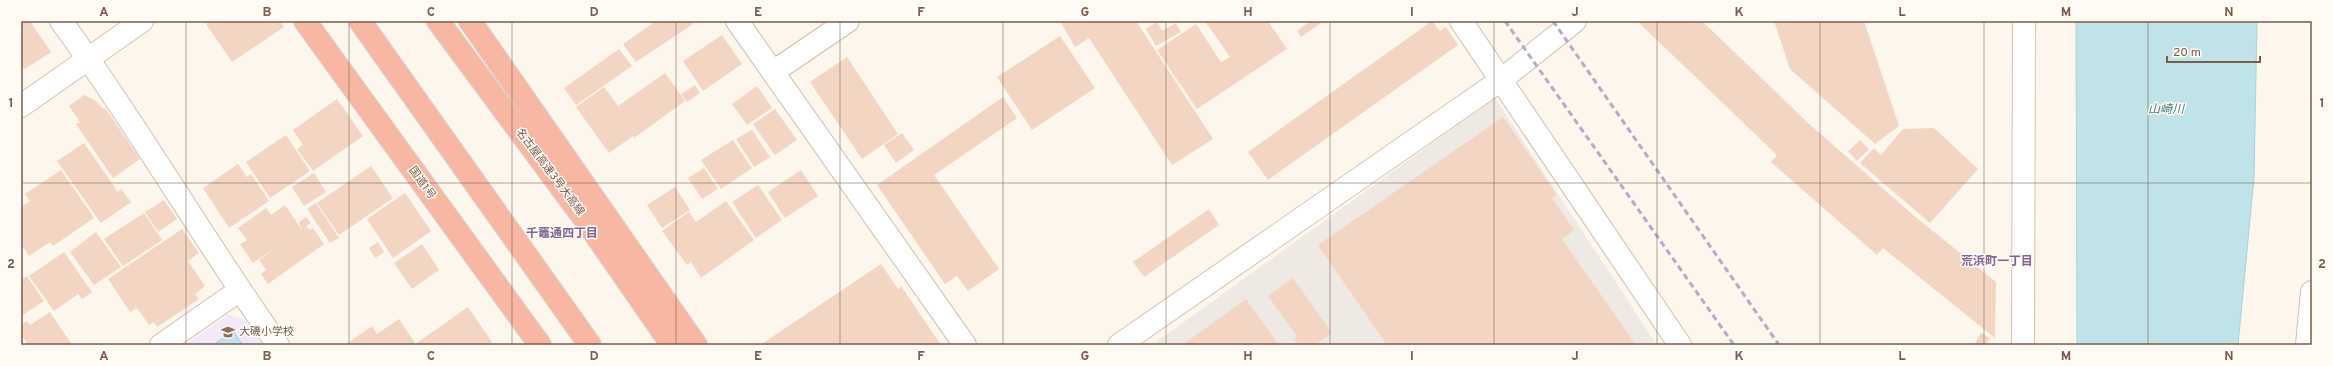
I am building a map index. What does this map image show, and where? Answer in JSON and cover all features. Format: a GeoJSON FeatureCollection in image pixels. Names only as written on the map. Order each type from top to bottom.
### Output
{"type":"FeatureCollection","features":[{"type":"Feature","properties":{"kind":"highway","name":"国道1号"},"geometry":{"type":"LineString","coordinates":[[305,21],[540,345]]}},
{"type":"Feature","properties":{"kind":"highway"},"geometry":{"type":"LineString","coordinates":[[360,21],[590,345]]}},
{"type":"Feature","properties":{"kind":"highway","name":"名古屋高速3号大高線"},"geometry":{"type":"LineString","coordinates":[[438,21],[586,221],[672,345]]}},
{"type":"Feature","properties":{"kind":"highway"},"geometry":{"type":"LineString","coordinates":[[470,21],[696,345]]}},
{"type":"Feature","properties":{"kind":"street"},"geometry":{"type":"LineString","coordinates":[[61,21],[89,59],[240,290],[278,345]]}},
{"type":"Feature","properties":{"kind":"street"},"geometry":{"type":"LineString","coordinates":[[21,106],[142,21]]}},
{"type":"Feature","properties":{"kind":"street"},"geometry":{"type":"LineString","coordinates":[[738,21],[965,345]]}},
{"type":"Feature","properties":{"kind":"street"},"geometry":{"type":"LineString","coordinates":[[773,72],[848,21]]}},
{"type":"Feature","properties":{"kind":"street"},"geometry":{"type":"LineString","coordinates":[[1461,21],[1680,345]]}},
{"type":"Feature","properties":{"kind":"street"},"geometry":{"type":"LineString","coordinates":[[1118,345],[1502,80],[1575,21]]}},
{"type":"Feature","properties":{"kind":"street"},"geometry":{"type":"LineString","coordinates":[[2023,345],[2024,21]]}},
{"type":"Feature","properties":{"kind":"street"},"geometry":{"type":"LineString","coordinates":[[2307,345],[2312,288]]}},
{"type":"Feature","properties":{"kind":"street"},"geometry":{"type":"LineString","coordinates":[[161,345],[240,290]]}},
{"type":"Feature","properties":{"kind":"shaded area"},"geometry":{"type":"Polygon","coordinates":[[[1495,98],[1657,345],[1152,345],[1495,98]]]}},
{"type":"Feature","properties":{"kind":"shaded area","name":"大磯小学校"},"geometry":{"type":"Polygon","coordinates":[[[228,315],[244,319],[262,345],[185,345],[228,315]]]}},
{"type":"Feature","properties":{"kind":"water","name":"山崎川"},"geometry":{"type":"Polygon","coordinates":[[[2076,21],[2257,21],[2254,177],[2238,345],[2077,345],[2076,21]]]}},
{"type":"Feature","properties":{"kind":"water"},"geometry":{"type":"Polygon","coordinates":[[[233,331],[243,345],[213,345],[233,331]]]}},
{"type":"Feature","properties":{"kind":"building"},"geometry":{"type":"Polygon","coordinates":[[[21,21],[30,21],[51,52],[25,69],[21,64],[21,21]]]}},
{"type":"Feature","properties":{"kind":"building"},"geometry":{"type":"Polygon","coordinates":[[[211,21],[280,21],[284,27],[232,62],[206,24],[211,21]]]}},
{"type":"Feature","properties":{"kind":"building"},"geometry":{"type":"Polygon","coordinates":[[[656,21],[691,21],[693,24],[636,62],[623,44],[656,21]]]}},
{"type":"Feature","properties":{"kind":"building"},"geometry":{"type":"Polygon","coordinates":[[[1060,21],[1073,21],[1069,24],[1075,21],[1136,21],[1213,139],[1172,165],[1089,38],[1075,47],[1060,21]]]}},
{"type":"Feature","properties":{"kind":"building"},"geometry":{"type":"Polygon","coordinates":[[[1205,21],[1268,21],[1287,49],[1197,109],[1157,50],[1196,24],[1221,62],[1230,57],[1205,21]]]}},
{"type":"Feature","properties":{"kind":"building"},"geometry":{"type":"Polygon","coordinates":[[[1310,21],[1324,21],[1301,37],[1297,31],[1310,21]]]}},
{"type":"Feature","properties":{"kind":"building"},"geometry":{"type":"Polygon","coordinates":[[[1432,21],[1440,31],[1446,27],[1458,45],[1268,180],[1248,152],[1432,21]]]}},
{"type":"Feature","properties":{"kind":"building"},"geometry":{"type":"Polygon","coordinates":[[[1637,21],[1702,21],[1807,122],[1912,214],[1996,282],[1995,338],[1883,248],[1877,255],[1771,162],[1777,155],[1637,21]]]}},
{"type":"Feature","properties":{"kind":"building"},"geometry":{"type":"Polygon","coordinates":[[[1774,21],[1864,21],[1899,126],[1875,144],[1790,69],[1774,21]]]}},
{"type":"Feature","properties":{"kind":"building"},"geometry":{"type":"Polygon","coordinates":[[[1157,22],[1162,31],[1176,23],[1181,32],[1156,46],[1146,29],[1157,22]]]}},
{"type":"Feature","properties":{"kind":"building"},"geometry":{"type":"Polygon","coordinates":[[[722,35],[742,64],[703,91],[683,61],[722,35]]]}},
{"type":"Feature","properties":{"kind":"building"},"geometry":{"type":"Polygon","coordinates":[[[1060,36],[1095,88],[1032,130],[997,77],[1060,36]]]}},
{"type":"Feature","properties":{"kind":"building"},"geometry":{"type":"Polygon","coordinates":[[[619,49],[632,66],[576,105],[564,88],[619,49]]]}},
{"type":"Feature","properties":{"kind":"building"},"geometry":{"type":"Polygon","coordinates":[[[847,57],[898,134],[862,159],[810,82],[847,57]]]}},
{"type":"Feature","properties":{"kind":"building"},"geometry":{"type":"Polygon","coordinates":[[[665,73],[685,101],[634,138],[633,136],[609,153],[576,107],[604,87],[618,106],[665,73]]]}},
{"type":"Feature","properties":{"kind":"building"},"geometry":{"type":"Polygon","coordinates":[[[695,85],[700,93],[687,102],[681,94],[695,85]]]}},
{"type":"Feature","properties":{"kind":"building"},"geometry":{"type":"Polygon","coordinates":[[[757,86],[772,108],[747,125],[732,104],[757,86]]]}},
{"type":"Feature","properties":{"kind":"building"},"geometry":{"type":"Polygon","coordinates":[[[84,95],[96,101],[103,109],[105,108],[140,159],[113,178],[76,124],[80,122],[69,106],[84,95]]]}},
{"type":"Feature","properties":{"kind":"building"},"geometry":{"type":"Polygon","coordinates":[[[1003,97],[1017,118],[934,175],[999,269],[968,291],[957,276],[945,284],[877,185],[1003,97]]]}},
{"type":"Feature","properties":{"kind":"building"},"geometry":{"type":"Polygon","coordinates":[[[337,99],[363,136],[313,171],[297,149],[303,145],[293,130],[337,99]]]}},
{"type":"Feature","properties":{"kind":"building"},"geometry":{"type":"Polygon","coordinates":[[[775,109],[797,140],[775,155],[753,124],[775,109]]]}},
{"type":"Feature","properties":{"kind":"building"},"geometry":{"type":"Polygon","coordinates":[[[1503,117],[1557,195],[1552,198],[1574,230],[1562,239],[1636,345],[1387,345],[1318,245],[1503,117]]]}},
{"type":"Feature","properties":{"kind":"building"},"geometry":{"type":"Polygon","coordinates":[[[1934,128],[1978,169],[1930,223],[1860,163],[1874,148],[1881,155],[1903,129],[1934,128]]]}},
{"type":"Feature","properties":{"kind":"building"},"geometry":{"type":"Polygon","coordinates":[[[752,130],[770,157],[754,167],[736,139],[752,130]]]}},
{"type":"Feature","properties":{"kind":"building"},"geometry":{"type":"Polygon","coordinates":[[[902,133],[914,150],[896,163],[884,145],[902,133]]]}},
{"type":"Feature","properties":{"kind":"building"},"geometry":{"type":"Polygon","coordinates":[[[286,135],[310,171],[270,198],[246,162],[286,135]]]}},
{"type":"Feature","properties":{"kind":"building"},"geometry":{"type":"Polygon","coordinates":[[[733,140],[752,168],[721,189],[701,160],[733,140]]]}},
{"type":"Feature","properties":{"kind":"building"},"geometry":{"type":"Polygon","coordinates":[[[1860,140],[1869,149],[1857,161],[1848,151],[1860,140]]]}},
{"type":"Feature","properties":{"kind":"building"},"geometry":{"type":"Polygon","coordinates":[[[84,143],[118,192],[121,189],[131,202],[101,223],[57,161],[84,143]]]}},
{"type":"Feature","properties":{"kind":"building"},"geometry":{"type":"Polygon","coordinates":[[[238,164],[247,177],[251,174],[269,201],[229,228],[203,188],[238,164]]]}},
{"type":"Feature","properties":{"kind":"building"},"geometry":{"type":"Polygon","coordinates":[[[371,166],[393,198],[339,235],[317,203],[371,166]]]}},
{"type":"Feature","properties":{"kind":"building"},"geometry":{"type":"Polygon","coordinates":[[[704,168],[718,189],[702,199],[688,178],[704,168]]]}},
{"type":"Feature","properties":{"kind":"building"},"geometry":{"type":"Polygon","coordinates":[[[61,170],[94,218],[53,246],[50,242],[29,256],[21,244],[21,207],[30,201],[25,194],[61,170]]]}},
{"type":"Feature","properties":{"kind":"building"},"geometry":{"type":"Polygon","coordinates":[[[801,170],[818,196],[785,218],[768,192],[801,170]]]}},
{"type":"Feature","properties":{"kind":"building"},"geometry":{"type":"Polygon","coordinates":[[[314,173],[326,192],[304,206],[292,187],[314,173]]]}},
{"type":"Feature","properties":{"kind":"building"},"geometry":{"type":"Polygon","coordinates":[[[758,185],[782,220],[756,238],[732,202],[758,185]]]}},
{"type":"Feature","properties":{"kind":"building"},"geometry":{"type":"Polygon","coordinates":[[[675,187],[690,210],[662,228],[647,205],[675,187]]]}},
{"type":"Feature","properties":{"kind":"building"},"geometry":{"type":"Polygon","coordinates":[[[405,193],[431,231],[393,258],[367,219],[405,193]]]}},
{"type":"Feature","properties":{"kind":"building"},"geometry":{"type":"Polygon","coordinates":[[[164,200],[177,219],[158,232],[145,212],[164,200]]]}},
{"type":"Feature","properties":{"kind":"building"},"geometry":{"type":"Polygon","coordinates":[[[726,201],[754,240],[701,278],[691,262],[687,265],[662,231],[689,212],[696,222],[726,201]]]}},
{"type":"Feature","properties":{"kind":"building"},"geometry":{"type":"Polygon","coordinates":[[[316,203],[339,238],[330,243],[307,209],[316,203]]]}},
{"type":"Feature","properties":{"kind":"building"},"geometry":{"type":"Polygon","coordinates":[[[285,205],[302,230],[299,222],[306,217],[311,223],[306,226],[310,230],[313,228],[324,244],[268,284],[261,274],[266,270],[259,260],[284,242],[253,263],[240,244],[247,240],[238,228],[266,208],[271,215],[285,205]]]}},
{"type":"Feature","properties":{"kind":"building"},"geometry":{"type":"Polygon","coordinates":[[[1209,209],[1219,225],[1144,277],[1133,262],[1209,209]]]}},
{"type":"Feature","properties":{"kind":"building"},"geometry":{"type":"Polygon","coordinates":[[[144,213],[162,240],[123,266],[104,239],[144,213]]]}},
{"type":"Feature","properties":{"kind":"building"},"geometry":{"type":"Polygon","coordinates":[[[182,229],[199,253],[188,261],[205,286],[195,294],[199,299],[157,327],[154,322],[149,325],[137,308],[130,312],[108,279],[182,229]]]}},
{"type":"Feature","properties":{"kind":"building"},"geometry":{"type":"Polygon","coordinates":[[[96,232],[121,267],[94,285],[70,252],[96,232]]]}},
{"type":"Feature","properties":{"kind":"building"},"geometry":{"type":"Polygon","coordinates":[[[378,242],[384,252],[375,258],[369,248],[378,242]]]}},
{"type":"Feature","properties":{"kind":"building"},"geometry":{"type":"Polygon","coordinates":[[[422,244],[439,270],[412,289],[394,263],[422,244]]]}},
{"type":"Feature","properties":{"kind":"building"},"geometry":{"type":"Polygon","coordinates":[[[64,252],[92,292],[82,299],[78,294],[54,311],[29,276],[64,252]]]}},
{"type":"Feature","properties":{"kind":"building"},"geometry":{"type":"Polygon","coordinates":[[[881,264],[898,289],[901,286],[941,345],[760,345],[881,264]]]}},
{"type":"Feature","properties":{"kind":"building"},"geometry":{"type":"Polygon","coordinates":[[[27,276],[44,301],[21,316],[21,280],[27,276]]]}},
{"type":"Feature","properties":{"kind":"building"},"geometry":{"type":"Polygon","coordinates":[[[1293,278],[1332,333],[1315,345],[1299,345],[1294,339],[1297,336],[1268,296],[1293,278]]]}},
{"type":"Feature","properties":{"kind":"building"},"geometry":{"type":"Polygon","coordinates":[[[1246,299],[1279,345],[1182,345],[1246,299]]]}},
{"type":"Feature","properties":{"kind":"building"},"geometry":{"type":"Polygon","coordinates":[[[468,307],[492,342],[488,345],[414,345],[468,307]]]}},
{"type":"Feature","properties":{"kind":"building"},"geometry":{"type":"Polygon","coordinates":[[[50,312],[72,345],[28,345],[21,334],[21,325],[27,321],[30,325],[50,312]]]}},
{"type":"Feature","properties":{"kind":"building"},"geometry":{"type":"Polygon","coordinates":[[[399,319],[415,343],[411,345],[345,345],[372,326],[377,334],[399,319]]]}},
{"type":"Feature","properties":{"kind":"building"},"geometry":{"type":"Polygon","coordinates":[[[1981,333],[1990,338],[1986,345],[1974,345],[1981,333]]]}},
{"type":"Feature","properties":{"kind":"railway"},"geometry":{"type":"LineString","coordinates":[[1505,21],[1734,345]]}},
{"type":"Feature","properties":{"kind":"railway"},"geometry":{"type":"LineString","coordinates":[[1553,21],[1779,345]]}},
{"type":"Feature","properties":{"kind":"place","name":"大磯小学校"},"geometry":{"type":"Point","coordinates":[228,332]}},
{"type":"Feature","properties":{"kind":"district","name":"千竈通四丁目"},"geometry":{"type":"Point","coordinates":[562,234]}},
{"type":"Feature","properties":{"kind":"district","name":"荒浜町一丁目"},"geometry":{"type":"Point","coordinates":[1997,262]}}]}
